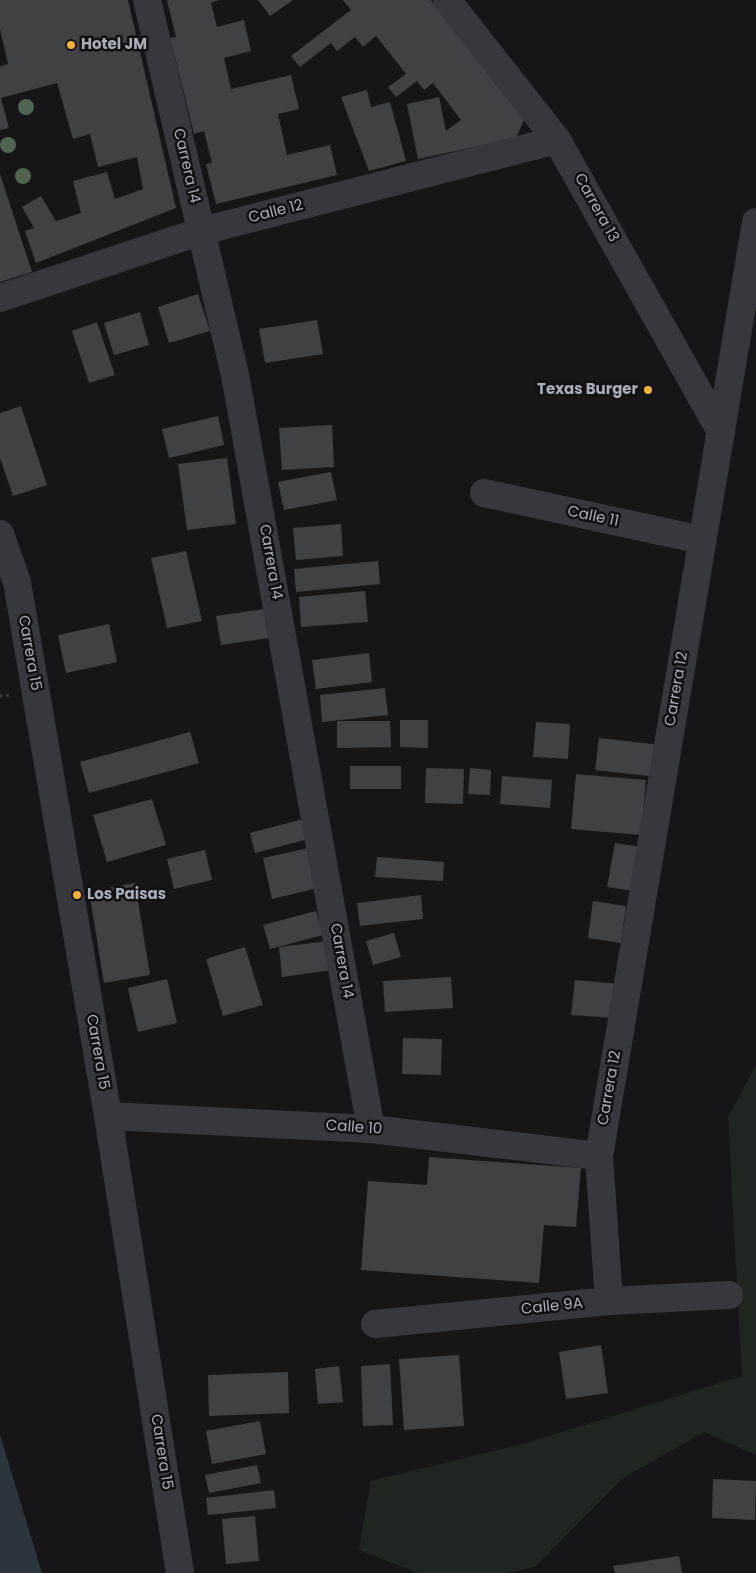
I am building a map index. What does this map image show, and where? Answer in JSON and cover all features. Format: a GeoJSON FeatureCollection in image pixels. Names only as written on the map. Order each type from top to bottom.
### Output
{"type":"FeatureCollection","features":[{"type":"Feature","properties":{"kind":"street","name":"Carrera 14"},"geometry":{"type":"LineString","coordinates":[[147,0],[235,375],[371,1128]]}},
{"type":"Feature","properties":{"kind":"street","name":"Carrera 13"},"geometry":{"type":"LineString","coordinates":[[447,0],[557,140],[721,432]]}},
{"type":"Feature","properties":{"kind":"street","name":"Calle 12"},"geometry":{"type":"LineString","coordinates":[[0,298],[202,231],[557,140]]}},
{"type":"Feature","properties":{"kind":"street","name":"Carrera 12"},"geometry":{"type":"LineString","coordinates":[[609,1301],[599,1156],[756,222]]}},
{"type":"Feature","properties":{"kind":"street","name":"Calle 11"},"geometry":{"type":"LineString","coordinates":[[484,493],[702,540]]}},
{"type":"Feature","properties":{"kind":"street","name":"Carrera 15"},"geometry":{"type":"LineString","coordinates":[[0,534],[17,582],[108,1116],[180,1573]]}},
{"type":"Feature","properties":{"kind":"street","name":"Calle 10"},"geometry":{"type":"LineString","coordinates":[[108,1116],[371,1128],[599,1156]]}},
{"type":"Feature","properties":{"kind":"street","name":"Calle 9A"},"geometry":{"type":"LineString","coordinates":[[376,1324],[609,1301],[729,1294]]}},
{"type":"Feature","properties":{"kind":"shaded area"},"geometry":{"type":"Polygon","coordinates":[[[756,1065],[756,1455],[704,1432],[623,1478],[535,1567],[507,1573],[418,1573],[359,1550],[371,1481],[530,1442],[742,1376],[728,1117],[756,1065]]]}},
{"type":"Feature","properties":{"kind":"shaded area"},"geometry":{"type":"Polygon","coordinates":[[[0,1435],[42,1573],[0,1573],[0,1435]]]}},
{"type":"Feature","properties":{"kind":"building"},"geometry":{"type":"Polygon","coordinates":[[[0,0],[128,0],[176,208],[36,263],[25,231],[34,228],[22,207],[41,196],[56,221],[81,213],[73,181],[107,172],[115,199],[143,189],[137,157],[98,167],[90,134],[73,139],[57,83],[1,98],[9,128],[0,130],[0,66],[8,64],[0,29],[0,0]]]}},
{"type":"Feature","properties":{"kind":"building"},"geometry":{"type":"Polygon","coordinates":[[[167,0],[219,0],[211,3],[217,27],[244,20],[251,51],[224,58],[231,89],[291,75],[299,109],[278,114],[287,155],[330,145],[337,175],[216,204],[206,164],[212,163],[204,131],[194,134],[170,38],[176,37],[167,0]]]}},
{"type":"Feature","properties":{"kind":"building"},"geometry":{"type":"Polygon","coordinates":[[[258,0],[293,0],[270,16],[258,0]]]}},
{"type":"Feature","properties":{"kind":"building"},"geometry":{"type":"Polygon","coordinates":[[[343,0],[431,0],[525,118],[516,138],[418,159],[407,104],[439,97],[446,131],[461,120],[433,83],[424,90],[417,81],[396,97],[388,87],[406,74],[376,36],[363,47],[355,37],[337,51],[331,43],[300,67],[291,56],[351,10],[343,0]]]}},
{"type":"Feature","properties":{"kind":"building"},"geometry":{"type":"Polygon","coordinates":[[[367,90],[371,107],[390,102],[406,161],[369,171],[341,97],[367,90]]]}},
{"type":"Feature","properties":{"kind":"building"},"geometry":{"type":"Polygon","coordinates":[[[0,174],[32,272],[0,282],[0,174]]]}},
{"type":"Feature","properties":{"kind":"building"},"geometry":{"type":"Polygon","coordinates":[[[198,294],[210,331],[169,343],[158,307],[198,294]]]}},
{"type":"Feature","properties":{"kind":"building"},"geometry":{"type":"Polygon","coordinates":[[[140,312],[149,345],[114,355],[104,323],[140,312]]]}},
{"type":"Feature","properties":{"kind":"building"},"geometry":{"type":"Polygon","coordinates":[[[317,320],[323,354],[265,363],[259,329],[317,320]]]}},
{"type":"Feature","properties":{"kind":"building"},"geometry":{"type":"Polygon","coordinates":[[[97,322],[115,375],[89,383],[72,331],[97,322]]]}},
{"type":"Feature","properties":{"kind":"building"},"geometry":{"type":"Polygon","coordinates":[[[21,406],[47,485],[13,496],[0,458],[0,413],[21,406]]]}},
{"type":"Feature","properties":{"kind":"building"},"geometry":{"type":"Polygon","coordinates":[[[218,416],[224,445],[169,458],[162,429],[218,416]]]}},
{"type":"Feature","properties":{"kind":"building"},"geometry":{"type":"Polygon","coordinates":[[[332,425],[334,467],[282,470],[279,428],[332,425]]]}},
{"type":"Feature","properties":{"kind":"building"},"geometry":{"type":"Polygon","coordinates":[[[227,458],[236,524],[187,530],[178,464],[227,458]]]}},
{"type":"Feature","properties":{"kind":"building"},"geometry":{"type":"Polygon","coordinates":[[[331,472],[337,500],[284,510],[278,482],[331,472]]]}},
{"type":"Feature","properties":{"kind":"building"},"geometry":{"type":"Polygon","coordinates":[[[341,524],[343,556],[296,560],[293,528],[341,524]]]}},
{"type":"Feature","properties":{"kind":"building"},"geometry":{"type":"Polygon","coordinates":[[[186,551],[202,621],[167,628],[151,558],[186,551]]]}},
{"type":"Feature","properties":{"kind":"building"},"geometry":{"type":"Polygon","coordinates":[[[378,561],[380,584],[296,592],[294,569],[378,561]]]}},
{"type":"Feature","properties":{"kind":"building"},"geometry":{"type":"Polygon","coordinates":[[[365,591],[368,622],[301,627],[299,597],[365,591]]]}},
{"type":"Feature","properties":{"kind":"building"},"geometry":{"type":"Polygon","coordinates":[[[264,609],[269,638],[221,645],[216,616],[264,609]]]}},
{"type":"Feature","properties":{"kind":"building"},"geometry":{"type":"Polygon","coordinates":[[[109,624],[117,662],[66,673],[58,635],[109,624]]]}},
{"type":"Feature","properties":{"kind":"building"},"geometry":{"type":"Polygon","coordinates":[[[369,653],[372,682],[316,689],[312,660],[369,653]]]}},
{"type":"Feature","properties":{"kind":"building"},"geometry":{"type":"Polygon","coordinates":[[[385,688],[388,715],[322,722],[320,695],[385,688]]]}},
{"type":"Feature","properties":{"kind":"building"},"geometry":{"type":"Polygon","coordinates":[[[400,720],[428,720],[428,748],[400,747],[400,720]]]}},
{"type":"Feature","properties":{"kind":"building"},"geometry":{"type":"Polygon","coordinates":[[[337,721],[390,721],[391,747],[337,748],[337,721]]]}},
{"type":"Feature","properties":{"kind":"building"},"geometry":{"type":"Polygon","coordinates":[[[536,722],[570,724],[568,759],[533,757],[536,722]]]}},
{"type":"Feature","properties":{"kind":"building"},"geometry":{"type":"Polygon","coordinates":[[[190,732],[199,763],[89,793],[80,762],[190,732]]]}},
{"type":"Feature","properties":{"kind":"building"},"geometry":{"type":"Polygon","coordinates":[[[599,738],[661,745],[657,777],[595,770],[599,738]]]}},
{"type":"Feature","properties":{"kind":"building"},"geometry":{"type":"Polygon","coordinates":[[[350,766],[401,766],[401,789],[350,789],[350,766]]]}},
{"type":"Feature","properties":{"kind":"building"},"geometry":{"type":"Polygon","coordinates":[[[426,768],[464,769],[463,804],[425,803],[426,768]]]}},
{"type":"Feature","properties":{"kind":"building"},"geometry":{"type":"Polygon","coordinates":[[[470,768],[491,770],[490,795],[468,794],[470,768]]]}},
{"type":"Feature","properties":{"kind":"building"},"geometry":{"type":"Polygon","coordinates":[[[576,774],[646,780],[641,835],[571,829],[576,774]]]}},
{"type":"Feature","properties":{"kind":"building"},"geometry":{"type":"Polygon","coordinates":[[[502,776],[552,780],[550,808],[500,804],[502,776]]]}},
{"type":"Feature","properties":{"kind":"building"},"geometry":{"type":"Polygon","coordinates":[[[152,799],[166,845],[107,862],[93,815],[152,799]]]}},
{"type":"Feature","properties":{"kind":"building"},"geometry":{"type":"Polygon","coordinates":[[[303,819],[308,839],[255,853],[250,833],[303,819]]]}},
{"type":"Feature","properties":{"kind":"building"},"geometry":{"type":"Polygon","coordinates":[[[615,843],[647,848],[640,892],[607,887],[615,843]]]}},
{"type":"Feature","properties":{"kind":"building"},"geometry":{"type":"Polygon","coordinates":[[[313,847],[322,887],[272,899],[263,858],[313,847]]]}},
{"type":"Feature","properties":{"kind":"building"},"geometry":{"type":"Polygon","coordinates":[[[205,850],[212,880],[174,889],[167,859],[205,850]]]}},
{"type":"Feature","properties":{"kind":"building"},"geometry":{"type":"Polygon","coordinates":[[[377,857],[444,862],[443,881],[375,877],[377,857]]]}},
{"type":"Feature","properties":{"kind":"building"},"geometry":{"type":"Polygon","coordinates":[[[135,883],[150,975],[104,983],[89,891],[135,883]]]}},
{"type":"Feature","properties":{"kind":"building"},"geometry":{"type":"Polygon","coordinates":[[[421,895],[423,919],[360,926],[357,903],[421,895]]]}},
{"type":"Feature","properties":{"kind":"building"},"geometry":{"type":"Polygon","coordinates":[[[593,901],[626,906],[621,943],[588,938],[593,901]]]}},
{"type":"Feature","properties":{"kind":"building"},"geometry":{"type":"Polygon","coordinates":[[[316,911],[323,935],[270,949],[263,925],[316,911]]]}},
{"type":"Feature","properties":{"kind":"building"},"geometry":{"type":"Polygon","coordinates":[[[394,933],[401,957],[373,965],[366,941],[394,933]]]}},
{"type":"Feature","properties":{"kind":"building"},"geometry":{"type":"Polygon","coordinates":[[[329,941],[332,970],[282,977],[279,947],[329,941]]]}},
{"type":"Feature","properties":{"kind":"building"},"geometry":{"type":"Polygon","coordinates":[[[245,947],[263,1005],[223,1016],[206,959],[245,947]]]}},
{"type":"Feature","properties":{"kind":"building"},"geometry":{"type":"Polygon","coordinates":[[[451,977],[453,1008],[385,1012],[383,981],[451,977]]]}},
{"type":"Feature","properties":{"kind":"building"},"geometry":{"type":"Polygon","coordinates":[[[167,979],[177,1023],[138,1032],[128,988],[167,979]]]}},
{"type":"Feature","properties":{"kind":"building"},"geometry":{"type":"Polygon","coordinates":[[[575,980],[620,984],[617,1018],[571,1015],[575,980]]]}},
{"type":"Feature","properties":{"kind":"building"},"geometry":{"type":"Polygon","coordinates":[[[403,1038],[442,1039],[441,1075],[402,1074],[403,1038]]]}},
{"type":"Feature","properties":{"kind":"building"},"geometry":{"type":"Polygon","coordinates":[[[429,1157],[581,1168],[576,1227],[544,1225],[539,1283],[361,1270],[368,1181],[427,1185],[429,1157]]]}},
{"type":"Feature","properties":{"kind":"building"},"geometry":{"type":"Polygon","coordinates":[[[601,1345],[608,1393],[566,1399],[559,1352],[601,1345]]]}},
{"type":"Feature","properties":{"kind":"building"},"geometry":{"type":"Polygon","coordinates":[[[459,1355],[464,1426],[404,1430],[399,1359],[459,1355]]]}},
{"type":"Feature","properties":{"kind":"building"},"geometry":{"type":"Polygon","coordinates":[[[390,1364],[393,1425],[363,1426],[361,1366],[390,1364]]]}},
{"type":"Feature","properties":{"kind":"building"},"geometry":{"type":"Polygon","coordinates":[[[339,1366],[343,1402],[318,1404],[315,1369],[339,1366]]]}},
{"type":"Feature","properties":{"kind":"building"},"geometry":{"type":"Polygon","coordinates":[[[288,1372],[289,1413],[209,1416],[208,1375],[288,1372]]]}},
{"type":"Feature","properties":{"kind":"building"},"geometry":{"type":"Polygon","coordinates":[[[260,1421],[266,1454],[212,1464],[206,1431],[260,1421]]]}},
{"type":"Feature","properties":{"kind":"building"},"geometry":{"type":"Polygon","coordinates":[[[257,1465],[261,1483],[209,1493],[205,1475],[257,1465]]]}},
{"type":"Feature","properties":{"kind":"building"},"geometry":{"type":"Polygon","coordinates":[[[713,1479],[756,1481],[755,1520],[712,1518],[713,1479]]]}},
{"type":"Feature","properties":{"kind":"building"},"geometry":{"type":"Polygon","coordinates":[[[274,1490],[276,1508],[208,1515],[206,1498],[274,1490]]]}},
{"type":"Feature","properties":{"kind":"building"},"geometry":{"type":"Polygon","coordinates":[[[255,1516],[259,1561],[226,1564],[222,1519],[255,1516]]]}},
{"type":"Feature","properties":{"kind":"building"},"geometry":{"type":"Polygon","coordinates":[[[679,1556],[682,1573],[615,1573],[613,1566],[679,1556]]]}},
{"type":"Feature","properties":{"kind":"place","name":"Hotel JM"},"geometry":{"type":"Point","coordinates":[71,45]}},
{"type":"Feature","properties":{"kind":"place","name":"Texas Burger"},"geometry":{"type":"Point","coordinates":[648,390]}},
{"type":"Feature","properties":{"kind":"place","name":"Los Paisas"},"geometry":{"type":"Point","coordinates":[77,895]}}]}
